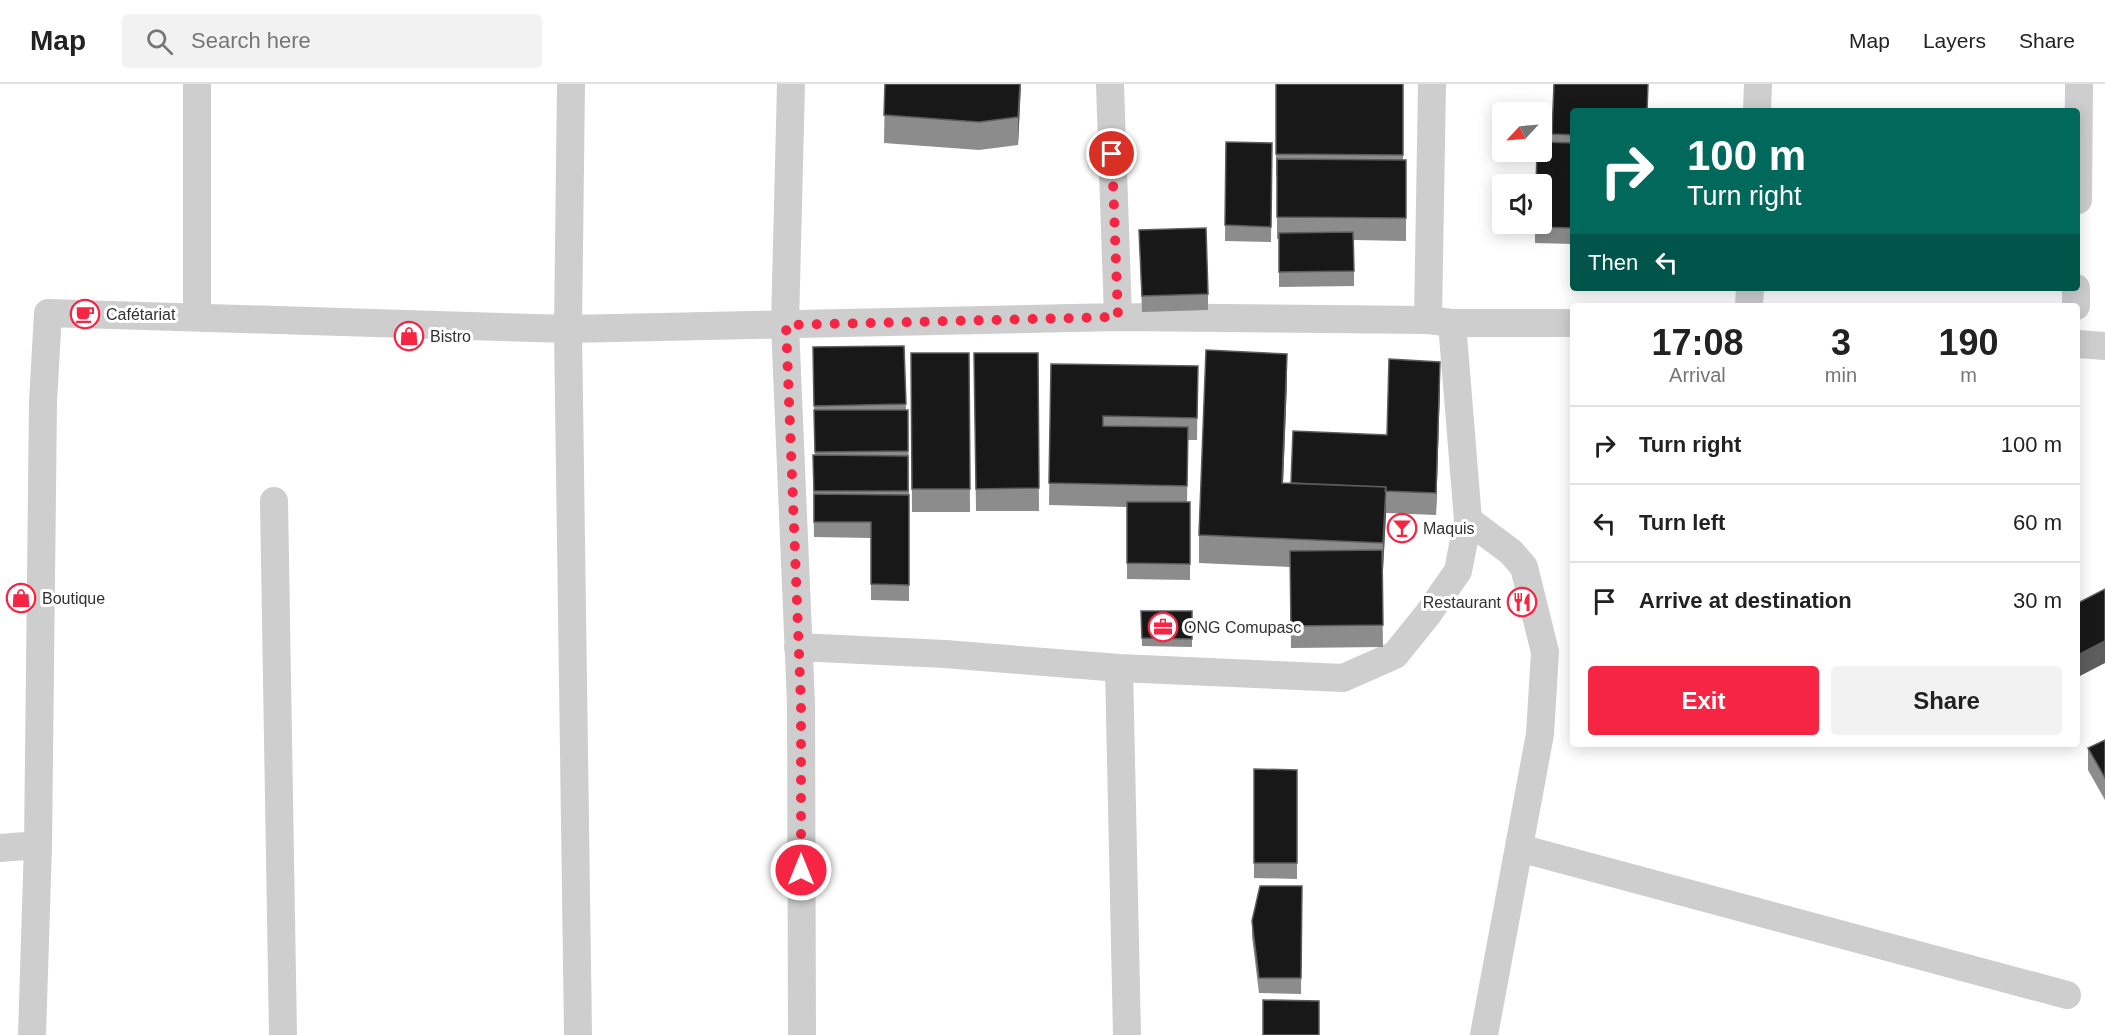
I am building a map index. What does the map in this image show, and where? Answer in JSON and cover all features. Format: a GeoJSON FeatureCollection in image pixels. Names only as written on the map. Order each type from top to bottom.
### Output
{"type":"FeatureCollection","features":[{"type":"Feature","properties":{"kind":"street"},"geometry":{"type":"LineString","coordinates":[[196,317],[197,84]]}},
{"type":"Feature","properties":{"kind":"street"},"geometry":{"type":"LineString","coordinates":[[571,84],[568,329],[578,1035]]}},
{"type":"Feature","properties":{"kind":"street"},"geometry":{"type":"LineString","coordinates":[[791,84],[786,325],[801,704],[802,1035]]}},
{"type":"Feature","properties":{"kind":"street"},"geometry":{"type":"LineString","coordinates":[[1110,84],[1118,317]]}},
{"type":"Feature","properties":{"kind":"street"},"geometry":{"type":"LineString","coordinates":[[798,647],[945,654],[1119,668],[1343,678],[1395,655],[1428,614],[1458,571],[1468,520],[1440,321],[1431,198],[1432,84]]}},
{"type":"Feature","properties":{"kind":"street"},"geometry":{"type":"LineString","coordinates":[[1757,108],[1758,84]]}},
{"type":"Feature","properties":{"kind":"street"},"geometry":{"type":"LineString","coordinates":[[2079,84],[2079,108]]}},
{"type":"Feature","properties":{"kind":"street"},"geometry":{"type":"LineString","coordinates":[[32,1035],[38,845],[43,402],[48,313],[568,329],[1118,317],[1570,323]]}},
{"type":"Feature","properties":{"kind":"street"},"geometry":{"type":"LineString","coordinates":[[2080,344],[2105,346]]}},
{"type":"Feature","properties":{"kind":"street"},"geometry":{"type":"LineString","coordinates":[[274,501],[283,1035]]}},
{"type":"Feature","properties":{"kind":"street"},"geometry":{"type":"LineString","coordinates":[[1468,520],[1511,552],[1524,567],[1545,652],[1540,734],[1484,1035]]}},
{"type":"Feature","properties":{"kind":"street"},"geometry":{"type":"LineString","coordinates":[[1119,668],[1127,1035]]}},
{"type":"Feature","properties":{"kind":"street"},"geometry":{"type":"LineString","coordinates":[[0,848],[38,845]]}},
{"type":"Feature","properties":{"kind":"street"},"geometry":{"type":"LineString","coordinates":[[1519,848],[2067,995]]}},
{"type":"Feature","properties":{"kind":"building"},"geometry":{"type":"Polygon","coordinates":[[[885,84],[1020,84],[1018,117],[979,122],[884,115],[885,84]]]}},
{"type":"Feature","properties":{"kind":"building"},"geometry":{"type":"Polygon","coordinates":[[[1276,84],[1403,84],[1403,155],[1276,154],[1276,84]]]}},
{"type":"Feature","properties":{"kind":"building"},"geometry":{"type":"Polygon","coordinates":[[[1554,84],[1648,84],[1647,108],[1570,108],[1570,135],[1552,134],[1554,84]]]}},
{"type":"Feature","properties":{"kind":"building"},"geometry":{"type":"Polygon","coordinates":[[[1226,142],[1272,143],[1271,227],[1225,225],[1226,142]]]}},
{"type":"Feature","properties":{"kind":"building"},"geometry":{"type":"Polygon","coordinates":[[[1552,142],[1570,143],[1570,228],[1552,227],[1552,174],[1536,174],[1537,162],[1552,162],[1552,142]]]}},
{"type":"Feature","properties":{"kind":"building"},"geometry":{"type":"Polygon","coordinates":[[[1277,159],[1406,160],[1406,218],[1277,217],[1277,159]]]}},
{"type":"Feature","properties":{"kind":"building"},"geometry":{"type":"Polygon","coordinates":[[[1206,228],[1208,294],[1142,296],[1139,230],[1206,228]]]}},
{"type":"Feature","properties":{"kind":"building"},"geometry":{"type":"Polygon","coordinates":[[[1353,232],[1354,271],[1279,272],[1279,233],[1353,232]]]}},
{"type":"Feature","properties":{"kind":"building"},"geometry":{"type":"Polygon","coordinates":[[[904,346],[906,404],[814,406],[813,347],[904,346]]]}},
{"type":"Feature","properties":{"kind":"building"},"geometry":{"type":"Polygon","coordinates":[[[1206,350],[1287,354],[1282,483],[1386,487],[1383,543],[1199,535],[1206,350]]]}},
{"type":"Feature","properties":{"kind":"building"},"geometry":{"type":"Polygon","coordinates":[[[911,353],[969,353],[970,489],[912,489],[911,353]]]}},
{"type":"Feature","properties":{"kind":"building"},"geometry":{"type":"Polygon","coordinates":[[[974,353],[1038,353],[1039,488],[976,489],[974,353]]]}},
{"type":"Feature","properties":{"kind":"building"},"geometry":{"type":"Polygon","coordinates":[[[1389,359],[1440,362],[1436,493],[1385,491],[1386,487],[1291,483],[1293,431],[1387,435],[1389,359]]]}},
{"type":"Feature","properties":{"kind":"building"},"geometry":{"type":"Polygon","coordinates":[[[1051,364],[1198,366],[1197,418],[1103,416],[1103,426],[1188,427],[1187,486],[1049,483],[1051,364]]]}},
{"type":"Feature","properties":{"kind":"building"},"geometry":{"type":"Polygon","coordinates":[[[814,410],[908,410],[908,451],[815,452],[814,410]]]}},
{"type":"Feature","properties":{"kind":"building"},"geometry":{"type":"Polygon","coordinates":[[[813,455],[908,456],[908,491],[814,491],[813,455]]]}},
{"type":"Feature","properties":{"kind":"building"},"geometry":{"type":"Polygon","coordinates":[[[814,494],[909,495],[909,585],[871,584],[871,522],[814,522],[814,494]]]}},
{"type":"Feature","properties":{"kind":"building"},"geometry":{"type":"Polygon","coordinates":[[[1127,502],[1190,502],[1190,564],[1127,563],[1127,502]]]}},
{"type":"Feature","properties":{"kind":"building"},"geometry":{"type":"Polygon","coordinates":[[[1382,550],[1383,625],[1291,626],[1290,551],[1382,550]]]}},
{"type":"Feature","properties":{"kind":"building"},"geometry":{"type":"Polygon","coordinates":[[[2105,589],[2105,641],[2080,654],[2080,602],[2105,589]]]}},
{"type":"Feature","properties":{"kind":"building"},"geometry":{"type":"Polygon","coordinates":[[[1141,611],[1192,611],[1192,639],[1142,638],[1141,611]]]}},
{"type":"Feature","properties":{"kind":"building"},"geometry":{"type":"Polygon","coordinates":[[[2105,740],[2105,778],[2088,748],[2105,740]]]}},
{"type":"Feature","properties":{"kind":"building"},"geometry":{"type":"Polygon","coordinates":[[[1254,769],[1297,770],[1297,863],[1254,863],[1254,769]]]}},
{"type":"Feature","properties":{"kind":"building"},"geometry":{"type":"Polygon","coordinates":[[[1260,886],[1302,886],[1301,978],[1259,978],[1252,921],[1260,886]]]}},
{"type":"Feature","properties":{"kind":"building"},"geometry":{"type":"Polygon","coordinates":[[[1263,1000],[1319,1001],[1319,1035],[1263,1035],[1263,1000]]]}},
{"type":"Feature","properties":{"kind":"place","name":"Cafétariat"},"geometry":{"type":"Point","coordinates":[85,314]}},
{"type":"Feature","properties":{"kind":"place","name":"Bistro"},"geometry":{"type":"Point","coordinates":[409,336]}},
{"type":"Feature","properties":{"kind":"place","name":"Maquis"},"geometry":{"type":"Point","coordinates":[1402,528]}},
{"type":"Feature","properties":{"kind":"place","name":"Boutique"},"geometry":{"type":"Point","coordinates":[21,598]}},
{"type":"Feature","properties":{"kind":"place","name":"Restaurant"},"geometry":{"type":"Point","coordinates":[1522,602]}},
{"type":"Feature","properties":{"kind":"place","name":"ONG Comupasc"},"geometry":{"type":"Point","coordinates":[1163,627]}},
{"type":"Feature","properties":{"kind":"route"},"geometry":{"type":"LineString","coordinates":[[801,870],[801,704],[786,325],[1118,317],[1112,154]]}}]}
